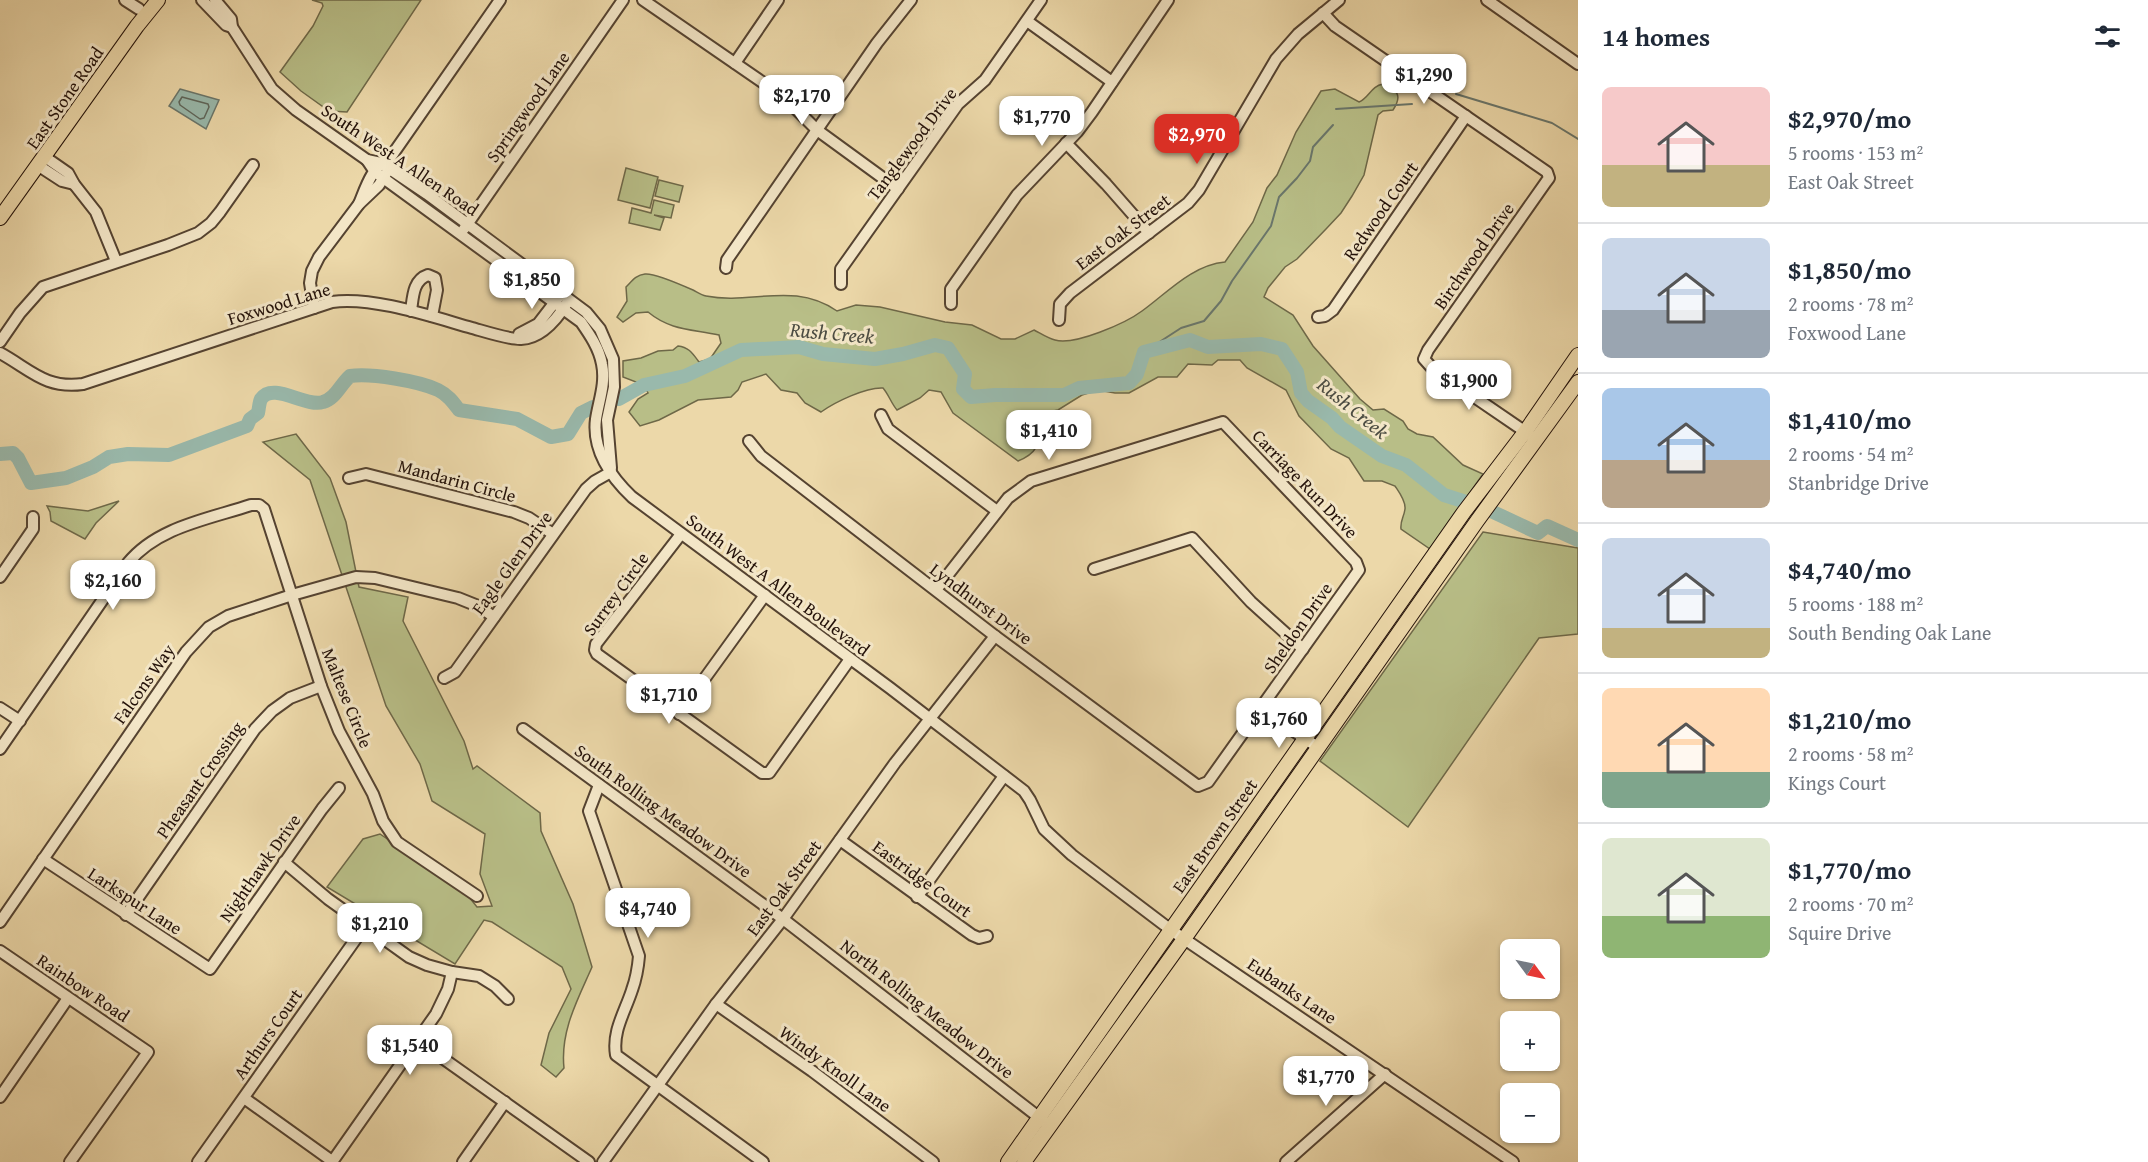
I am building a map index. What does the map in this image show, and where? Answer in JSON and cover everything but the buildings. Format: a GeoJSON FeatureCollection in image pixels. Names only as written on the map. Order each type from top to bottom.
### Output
{"type":"FeatureCollection","features":[{"type":"Feature","properties":{"kind":"main road"},"geometry":{"type":"LineString","coordinates":[[137,26],[152,0]]}},
{"type":"Feature","properties":{"kind":"main road"},"geometry":{"type":"LineString","coordinates":[[137,26],[158,0]]}},
{"type":"Feature","properties":{"kind":"main road","name":"East Stone Road"},"geometry":{"type":"LineString","coordinates":[[0,218],[137,26]]}},
{"type":"Feature","properties":{"kind":"main road","name":"East Brown Street"},"geometry":{"type":"LineString","coordinates":[[1024,1162],[1045,1122],[1171,930],[1464,512],[1578,355]]}},
{"type":"Feature","properties":{"kind":"main road","name":"East Brown Street"},"geometry":{"type":"LineString","coordinates":[[1008,1162],[1045,1122],[1184,939],[1477,521],[1578,382]]}},
{"type":"Feature","properties":{"kind":"street"},"geometry":{"type":"LineString","coordinates":[[125,0],[139,9]]}},
{"type":"Feature","properties":{"kind":"street"},"geometry":{"type":"LineString","coordinates":[[202,0],[226,25],[232,27],[231,19],[215,0]]}},
{"type":"Feature","properties":{"kind":"street"},"geometry":{"type":"LineString","coordinates":[[314,309],[310,284],[318,257],[359,204],[500,0]]}},
{"type":"Feature","properties":{"kind":"street","name":"Springwood Lane"},"geometry":{"type":"LineString","coordinates":[[460,234],[623,0]]}},
{"type":"Feature","properties":{"kind":"street"},"geometry":{"type":"LineString","coordinates":[[643,0],[792,105],[817,130],[898,189]]}},
{"type":"Feature","properties":{"kind":"street"},"geometry":{"type":"LineString","coordinates":[[735,63],[778,0]]}},
{"type":"Feature","properties":{"kind":"street"},"geometry":{"type":"LineString","coordinates":[[726,268],[727,260],[877,43],[911,0]]}},
{"type":"Feature","properties":{"kind":"street","name":"Tanglewood Drive"},"geometry":{"type":"LineString","coordinates":[[841,284],[841,269],[958,104],[985,81],[1041,0]]}},
{"type":"Feature","properties":{"kind":"street"},"geometry":{"type":"LineString","coordinates":[[951,304],[951,289],[1017,195],[1092,112],[1168,0]]}},
{"type":"Feature","properties":{"kind":"street","name":"East Oak Street"},"geometry":{"type":"LineString","coordinates":[[1059,320],[1060,304],[1070,293],[1188,203],[1199,190],[1276,59],[1298,34],[1339,0]]}},
{"type":"Feature","properties":{"kind":"street"},"geometry":{"type":"LineString","coordinates":[[1487,0],[1578,64]]}},
{"type":"Feature","properties":{"kind":"street"},"geometry":{"type":"LineString","coordinates":[[1323,13],[1335,26],[1466,116]]}},
{"type":"Feature","properties":{"kind":"street"},"geometry":{"type":"LineString","coordinates":[[1027,21],[1112,82]]}},
{"type":"Feature","properties":{"kind":"street","name":"South West A Allen Road"},"geometry":{"type":"LineString","coordinates":[[232,27],[272,89],[296,110],[367,160],[467,224],[562,301]]}},
{"type":"Feature","properties":{"kind":"street","name":"Birchwood Drive"},"geometry":{"type":"LineString","coordinates":[[1466,116],[1547,172],[1549,178],[1428,350],[1424,359],[1432,368],[1524,432]]}},
{"type":"Feature","properties":{"kind":"street","name":"Redwood Court"},"geometry":{"type":"LineString","coordinates":[[1318,317],[1326,316],[1333,310],[1466,116]]}},
{"type":"Feature","properties":{"kind":"street"},"geometry":{"type":"LineString","coordinates":[[1066,143],[1149,233]]}},
{"type":"Feature","properties":{"kind":"street"},"geometry":{"type":"LineString","coordinates":[[42,161],[62,181],[74,184],[96,212],[116,261]]}},
{"type":"Feature","properties":{"kind":"street"},"geometry":{"type":"LineString","coordinates":[[0,342],[20,313],[43,287],[198,233],[220,212],[253,165]]}},
{"type":"Feature","properties":{"kind":"street"},"geometry":{"type":"LineString","coordinates":[[383,169],[460,234],[562,301],[586,312],[600,329],[613,359],[614,387],[607,420],[611,472]]}},
{"type":"Feature","properties":{"kind":"street"},"geometry":{"type":"LineString","coordinates":[[411,311],[417,282],[428,275],[435,278],[437,290],[432,316]]}},
{"type":"Feature","properties":{"kind":"street","name":"Foxwood Lane"},"geometry":{"type":"LineString","coordinates":[[0,353],[46,381],[68,386],[82,384],[314,309],[322,304],[339,301],[411,311],[520,340],[544,330],[552,323],[562,301]]}},
{"type":"Feature","properties":{"kind":"street"},"geometry":{"type":"LineString","coordinates":[[881,415],[888,429],[997,511],[936,590]]}},
{"type":"Feature","properties":{"kind":"street","name":"Carriage Run Drive"},"geometry":{"type":"LineString","coordinates":[[997,511],[1008,498],[1031,481],[1223,422],[1356,562],[1359,570]]}},
{"type":"Feature","properties":{"kind":"street"},"geometry":{"type":"LineString","coordinates":[[1524,432],[1537,440]]}},
{"type":"Feature","properties":{"kind":"street","name":"Lyndhurst Drive"},"geometry":{"type":"LineString","coordinates":[[749,441],[761,456],[995,636],[1198,786]]}},
{"type":"Feature","properties":{"kind":"street","name":"South West A Allen Boulevard"},"geometry":{"type":"LineString","coordinates":[[611,472],[632,497],[850,658],[1004,776]]}},
{"type":"Feature","properties":{"kind":"street","name":"Eagle Glen Drive"},"geometry":{"type":"LineString","coordinates":[[444,678],[455,672],[586,489],[611,472]]}},
{"type":"Feature","properties":{"kind":"street","name":"Mandarin Circle"},"geometry":{"type":"LineString","coordinates":[[349,478],[366,474],[514,512],[529,518],[553,534]]}},
{"type":"Feature","properties":{"kind":"street","name":"Maltese Circle"},"geometry":{"type":"LineString","coordinates":[[20,721],[128,563],[141,549],[171,532],[251,505],[259,505],[264,509],[321,687],[339,731],[373,795],[382,821],[397,842],[477,896]]}},
{"type":"Feature","properties":{"kind":"street"},"geometry":{"type":"LineString","coordinates":[[0,577],[33,529],[33,517]]}},
{"type":"Feature","properties":{"kind":"street","name":"Surrey Circle"},"geometry":{"type":"LineString","coordinates":[[681,534],[596,644],[597,654],[762,773],[769,772],[850,658]]}},
{"type":"Feature","properties":{"kind":"street"},"geometry":{"type":"LineString","coordinates":[[1094,569],[1192,538],[1251,602],[1303,650]]}},
{"type":"Feature","properties":{"kind":"street","name":"Sheldon Drive"},"geometry":{"type":"LineString","coordinates":[[1198,786],[1208,782],[1359,570]]}},
{"type":"Feature","properties":{"kind":"street","name":"Falcons Way"},"geometry":{"type":"LineString","coordinates":[[0,922],[193,642],[218,621],[292,595],[346,579],[366,577],[458,598],[478,606],[494,617]]}},
{"type":"Feature","properties":{"kind":"street"},"geometry":{"type":"LineString","coordinates":[[679,714],[765,596]]}},
{"type":"Feature","properties":{"kind":"street","name":"East Oak Street"},"geometry":{"type":"LineString","coordinates":[[603,1162],[716,1004],[783,919],[930,719],[995,636]]}},
{"type":"Feature","properties":{"kind":"street","name":"Pheasant Crossing"},"geometry":{"type":"LineString","coordinates":[[126,915],[255,729],[272,711],[290,698],[321,687]]}},
{"type":"Feature","properties":{"kind":"street"},"geometry":{"type":"LineString","coordinates":[[0,708],[20,721],[0,749]]}},
{"type":"Feature","properties":{"kind":"street"},"geometry":{"type":"LineString","coordinates":[[1261,709],[1318,748]]}},
{"type":"Feature","properties":{"kind":"street","name":"South Rolling Meadow Drive"},"geometry":{"type":"LineString","coordinates":[[523,729],[783,919]]}},
{"type":"Feature","properties":{"kind":"street"},"geometry":{"type":"LineString","coordinates":[[917,897],[1004,776]]}},
{"type":"Feature","properties":{"kind":"street","name":"Eubanks Lane"},"geometry":{"type":"LineString","coordinates":[[1004,776],[1024,791],[1044,829],[1072,855],[1171,930],[1513,1162]]}},
{"type":"Feature","properties":{"kind":"street"},"geometry":{"type":"LineString","coordinates":[[599,785],[590,811],[639,956],[633,989],[618,1025],[614,1043],[616,1055],[763,1162]]}},
{"type":"Feature","properties":{"kind":"street","name":"Nighthawk Drive"},"geometry":{"type":"LineString","coordinates":[[210,969],[284,862],[339,788]]}},
{"type":"Feature","properties":{"kind":"street","name":"Eastridge Court"},"geometry":{"type":"LineString","coordinates":[[840,840],[972,935],[979,938],[987,936]]}},
{"type":"Feature","properties":{"kind":"street","name":"Larkspur Lane"},"geometry":{"type":"LineString","coordinates":[[43,859],[210,969]]}},
{"type":"Feature","properties":{"kind":"street"},"geometry":{"type":"LineString","coordinates":[[284,862],[328,899],[409,957],[452,972],[479,976],[495,986],[508,999]]}},
{"type":"Feature","properties":{"kind":"street","name":"North Rolling Meadow Drive"},"geometry":{"type":"LineString","coordinates":[[783,919],[1045,1122]]}},
{"type":"Feature","properties":{"kind":"street","name":"Arthurs Court"},"geometry":{"type":"LineString","coordinates":[[198,1162],[365,926]]}},
{"type":"Feature","properties":{"kind":"street","name":"Rainbow Road"},"geometry":{"type":"LineString","coordinates":[[0,951],[148,1052],[72,1158]]}},
{"type":"Feature","properties":{"kind":"street"},"geometry":{"type":"LineString","coordinates":[[244,1098],[332,1161],[443,1002],[452,972]]}},
{"type":"Feature","properties":{"kind":"street"},"geometry":{"type":"LineString","coordinates":[[0,1097],[68,998]]}},
{"type":"Feature","properties":{"kind":"street","name":"Windy Knoll Lane"},"geometry":{"type":"LineString","coordinates":[[716,1004],[812,1071],[933,1162]]}},
{"type":"Feature","properties":{"kind":"street"},"geometry":{"type":"LineString","coordinates":[[417,1040],[589,1162]]}},
{"type":"Feature","properties":{"kind":"street"},"geometry":{"type":"LineString","coordinates":[[1286,1162],[1385,1074]]}},
{"type":"Feature","properties":{"kind":"street"},"geometry":{"type":"LineString","coordinates":[[463,1162],[505,1102]]}},
{"type":"Feature","properties":{"kind":"street"},"geometry":{"type":"LineString","coordinates":[[72,1158],[85,1162]]}},
{"type":"Feature","properties":{"kind":"green space"},"geometry":{"type":"Polygon","coordinates":[[[312,0],[421,0],[347,112],[329,111],[280,72],[313,26],[323,6],[322,3],[312,0]]]}},
{"type":"Feature","properties":{"kind":"green space"},"geometry":{"type":"Polygon","coordinates":[[[1383,84],[1395,91],[1398,100],[1393,110],[1383,111],[1378,115],[1364,175],[1341,213],[1297,259],[1285,267],[1268,288],[1264,297],[1293,315],[1313,346],[1360,399],[1373,410],[1384,409],[1403,421],[1408,429],[1417,434],[1433,437],[1463,465],[1483,474],[1430,549],[1401,529],[1405,506],[1395,486],[1382,481],[1364,481],[1349,458],[1331,449],[1299,416],[1286,390],[1247,368],[1240,360],[1218,360],[1212,365],[1188,364],[1177,377],[1158,377],[1129,393],[1098,390],[1082,395],[1058,410],[1044,413],[1036,447],[1032,453],[1018,461],[953,413],[941,392],[929,390],[920,398],[897,410],[883,388],[876,388],[851,396],[821,412],[805,403],[797,393],[781,390],[766,374],[742,382],[731,397],[698,400],[659,420],[640,426],[629,412],[638,399],[648,393],[644,385],[623,377],[623,361],[641,358],[658,351],[673,350],[678,346],[688,349],[699,362],[710,359],[721,343],[719,335],[674,326],[648,312],[636,313],[623,322],[617,317],[627,301],[626,287],[639,276],[649,274],[706,296],[740,298],[788,295],[821,302],[837,311],[856,305],[880,307],[945,322],[972,325],[1001,339],[1015,339],[1034,330],[1055,340],[1064,341],[1087,337],[1134,316],[1202,268],[1225,262],[1253,222],[1267,188],[1277,175],[1296,132],[1321,91],[1335,89],[1359,102],[1383,84]]]}},
{"type":"Feature","properties":{"kind":"green space"},"geometry":{"type":"Polygon","coordinates":[[[626,168],[658,177],[650,208],[618,200],[626,168]]]}},
{"type":"Feature","properties":{"kind":"green space"},"geometry":{"type":"Polygon","coordinates":[[[659,180],[683,186],[679,202],[655,196],[659,180]]]}},
{"type":"Feature","properties":{"kind":"green space"},"geometry":{"type":"Polygon","coordinates":[[[654,200],[674,205],[671,218],[654,215],[664,218],[660,230],[629,223],[632,208],[651,213],[654,200]]]}},
{"type":"Feature","properties":{"kind":"green space"},"geometry":{"type":"Polygon","coordinates":[[[296,434],[330,478],[346,522],[359,587],[408,597],[403,621],[464,741],[473,769],[477,766],[540,813],[541,831],[573,904],[592,967],[567,1028],[563,1054],[564,1068],[556,1077],[541,1065],[549,1033],[571,989],[562,967],[492,922],[484,920],[455,964],[327,887],[363,839],[380,834],[465,892],[477,907],[492,906],[480,874],[485,834],[432,801],[420,764],[386,706],[310,480],[263,442],[296,434]]]}},
{"type":"Feature","properties":{"kind":"green space"},"geometry":{"type":"Polygon","coordinates":[[[119,501],[96,523],[85,539],[51,521],[47,506],[88,511],[119,501]]]}},
{"type":"Feature","properties":{"kind":"green space"},"geometry":{"type":"Polygon","coordinates":[[[1483,532],[1578,548],[1578,634],[1539,638],[1408,827],[1320,761],[1483,532]]]}},
{"type":"Feature","properties":{"kind":"water"},"geometry":{"type":"Polygon","coordinates":[[[180,89],[219,100],[206,129],[169,106],[180,89]]]}},
{"type":"Feature","properties":{"kind":"waterway"},"geometry":{"type":"LineString","coordinates":[[1456,94],[1552,123],[1578,139]]}},
{"type":"Feature","properties":{"kind":"waterway"},"geometry":{"type":"LineString","coordinates":[[1336,109],[1412,104]]}},
{"type":"Feature","properties":{"kind":"waterway"},"geometry":{"type":"LineString","coordinates":[[1144,352],[1181,328],[1204,321],[1221,301],[1232,281],[1271,226],[1279,197],[1310,161],[1313,147],[1333,125]]}},
{"type":"Feature","properties":{"kind":"waterway","name":"Rush Creek"},"geometry":{"type":"LineString","coordinates":[[619,399],[644,385],[685,376],[741,350],[799,347],[823,354],[875,359],[935,345],[948,348],[965,374],[963,389],[971,397],[1064,395],[1079,388],[1129,383],[1137,374],[1144,352],[1190,340],[1208,347],[1261,344],[1282,349],[1297,372],[1301,393],[1340,427],[1382,456],[1406,465],[1444,495],[1466,502]]}},
{"type":"Feature","properties":{"kind":"waterway","name":"Rush Creek"},"geometry":{"type":"LineString","coordinates":[[0,454],[13,453],[31,483],[66,478],[93,467],[109,457],[128,454],[169,455],[247,426],[250,419],[258,413],[261,399],[266,394],[281,394],[308,402],[323,402],[335,394],[350,376],[359,375],[407,381],[430,387],[445,394],[459,410],[517,419],[551,437],[568,434],[581,413],[593,407]]}},
{"type":"Feature","properties":{"kind":"waterway","name":"Rush Creek"},"geometry":{"type":"LineString","coordinates":[[1493,512],[1538,533],[1547,526],[1578,540]]}}]}
